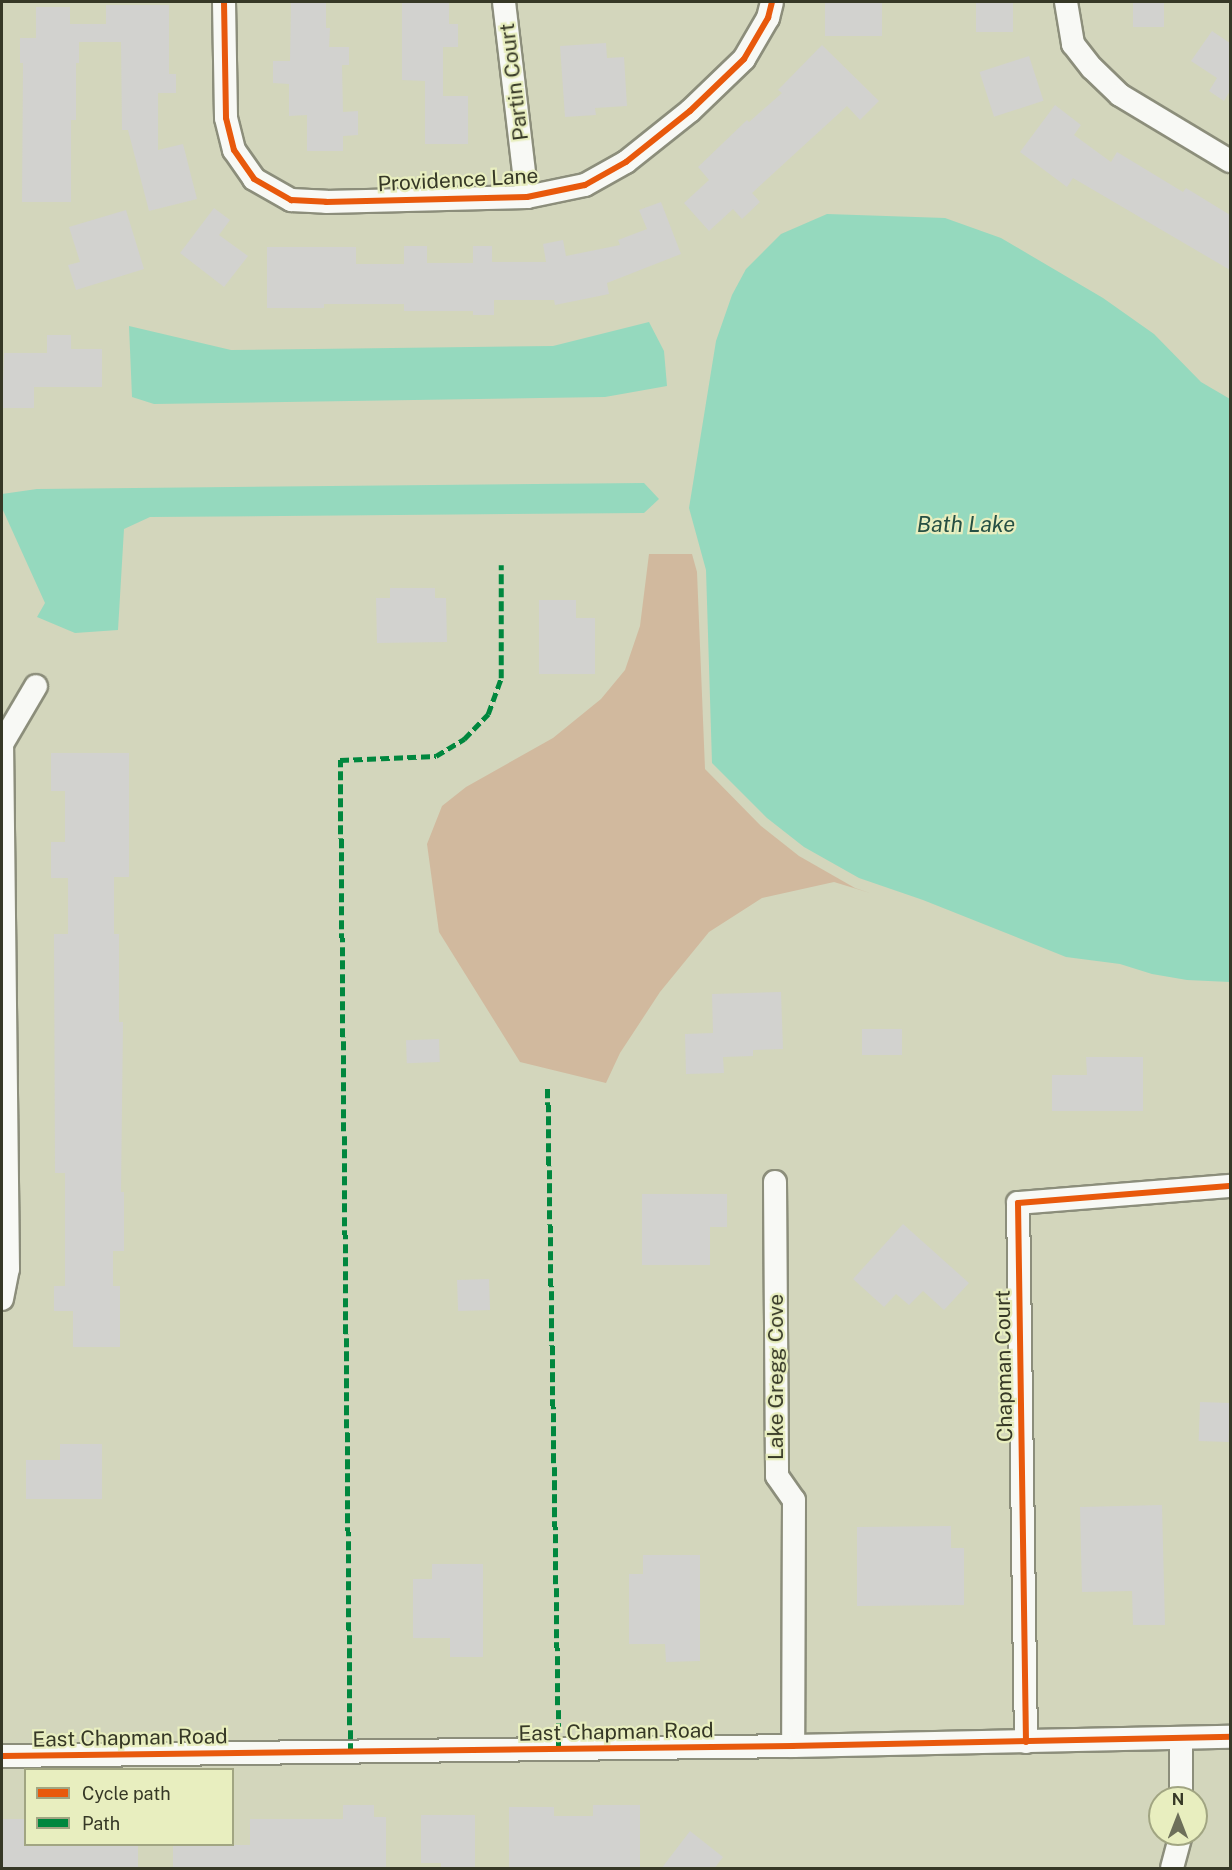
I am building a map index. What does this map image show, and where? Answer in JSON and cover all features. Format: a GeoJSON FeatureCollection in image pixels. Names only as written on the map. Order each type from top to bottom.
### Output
{"type":"FeatureCollection","features":[{"type":"Feature","properties":{"kind":"street","name":"Providence Lane"},"geometry":{"type":"LineString","coordinates":[[224,2],[226,118],[234,150],[254,179],[291,200],[326,202],[527,197],[585,185],[626,162],[690,111],[744,59],[768,18],[772,2]]}},
{"type":"Feature","properties":{"kind":"street","name":"Partin Court"},"geometry":{"type":"LineString","coordinates":[[504,2],[527,197]]}},
{"type":"Feature","properties":{"kind":"street"},"geometry":{"type":"LineString","coordinates":[[1066,2],[1073,44],[1092,68],[1120,95],[1230,161]]}},
{"type":"Feature","properties":{"kind":"street"},"geometry":{"type":"LineString","coordinates":[[2,1299],[8,1269],[2,744],[36,686]]}},
{"type":"Feature","properties":{"kind":"street","name":"Lake Gregg Cove"},"geometry":{"type":"LineString","coordinates":[[775,1182],[777,1476],[794,1500],[804,1746]]}},
{"type":"Feature","properties":{"kind":"street","name":"Chapman Court"},"geometry":{"type":"LineString","coordinates":[[1026,1742],[1018,1203],[1230,1186]]}},
{"type":"Feature","properties":{"kind":"street","name":"East Chapman Road"},"geometry":{"type":"LineString","coordinates":[[2,1756],[804,1746],[1230,1737]]}},
{"type":"Feature","properties":{"kind":"street"},"geometry":{"type":"LineString","coordinates":[[1181,1738],[1182,1786]]}},
{"type":"Feature","properties":{"kind":"street"},"geometry":{"type":"LineString","coordinates":[[1172,1869],[1178,1846]]}},
{"type":"Feature","properties":{"kind":"shaded area"},"geometry":{"type":"Polygon","coordinates":[[[649,554],[692,554],[697,572],[705,769],[761,826],[799,856],[855,888],[870,893],[834,882],[762,898],[709,932],[660,992],[620,1053],[606,1083],[520,1062],[439,932],[427,844],[442,806],[466,787],[553,738],[601,699],[625,670],[640,626],[649,554]]]}},
{"type":"Feature","properties":{"kind":"water","name":"Bath Lake"},"geometry":{"type":"Polygon","coordinates":[[[827,214],[945,218],[1001,238],[1103,298],[1154,334],[1201,382],[1230,399],[1230,982],[1187,980],[1152,974],[1120,964],[1066,957],[923,900],[859,878],[804,847],[767,818],[712,763],[706,570],[689,508],[716,341],[732,295],[746,269],[781,234],[827,214]]]}},
{"type":"Feature","properties":{"kind":"water"},"geometry":{"type":"Polygon","coordinates":[[[649,322],[664,351],[667,386],[605,397],[154,404],[132,397],[129,326],[231,350],[553,346],[649,322]]]}},
{"type":"Feature","properties":{"kind":"water"},"geometry":{"type":"Polygon","coordinates":[[[644,483],[659,499],[644,513],[150,517],[124,529],[118,630],[75,633],[37,617],[45,603],[2,508],[2,494],[37,489],[644,483]]]}},
{"type":"Feature","properties":{"kind":"building"},"geometry":{"type":"Polygon","coordinates":[[[291,2],[326,2],[326,28],[330,28],[329,47],[349,47],[349,65],[342,65],[343,112],[358,111],[358,135],[343,136],[343,151],[307,151],[307,115],[289,116],[289,84],[273,83],[273,61],[290,61],[291,2]]]}},
{"type":"Feature","properties":{"kind":"building"},"geometry":{"type":"Polygon","coordinates":[[[402,2],[449,2],[449,24],[458,24],[458,47],[443,47],[443,96],[468,96],[468,144],[425,144],[425,81],[402,80],[402,2]]]}},
{"type":"Feature","properties":{"kind":"building"},"geometry":{"type":"Polygon","coordinates":[[[825,2],[882,2],[882,36],[825,36],[825,2]]]}},
{"type":"Feature","properties":{"kind":"building"},"geometry":{"type":"Polygon","coordinates":[[[976,2],[1013,2],[1013,32],[976,32],[976,2]]]}},
{"type":"Feature","properties":{"kind":"building"},"geometry":{"type":"Polygon","coordinates":[[[1133,2],[1164,2],[1164,27],[1133,27],[1133,2]]]}},
{"type":"Feature","properties":{"kind":"building"},"geometry":{"type":"Polygon","coordinates":[[[106,5],[169,5],[169,74],[176,74],[176,93],[158,93],[158,150],[183,144],[197,199],[149,211],[128,130],[122,130],[121,42],[79,42],[79,63],[76,63],[76,120],[71,120],[71,202],[22,202],[23,63],[20,63],[20,38],[36,38],[36,7],[70,7],[70,24],[106,24],[106,5]]]}},
{"type":"Feature","properties":{"kind":"building"},"geometry":{"type":"Polygon","coordinates":[[[1212,31],[1230,43],[1230,91],[1224,101],[1209,91],[1217,78],[1191,61],[1212,31]]]}},
{"type":"Feature","properties":{"kind":"building"},"geometry":{"type":"Polygon","coordinates":[[[606,43],[607,58],[624,57],[627,106],[595,108],[596,115],[565,117],[560,46],[606,43]]]}},
{"type":"Feature","properties":{"kind":"building"},"geometry":{"type":"Polygon","coordinates":[[[822,45],[879,101],[860,120],[847,106],[752,193],[760,202],[742,219],[733,209],[709,231],[684,203],[709,180],[698,167],[747,120],[749,122],[782,93],[778,90],[822,45]]]}},
{"type":"Feature","properties":{"kind":"building"},"geometry":{"type":"Polygon","coordinates":[[[1029,56],[1044,101],[994,117],[980,72],[1029,56]]]}},
{"type":"Feature","properties":{"kind":"building"},"geometry":{"type":"Polygon","coordinates":[[[1055,105],[1081,125],[1074,135],[1111,162],[1117,152],[1183,192],[1186,188],[1230,215],[1230,270],[1073,178],[1067,187],[1020,152],[1055,105]]]}},
{"type":"Feature","properties":{"kind":"building"},"geometry":{"type":"Polygon","coordinates":[[[661,202],[681,254],[607,283],[609,294],[555,305],[554,300],[494,300],[494,315],[473,315],[473,311],[404,311],[404,304],[324,304],[324,308],[267,308],[267,247],[356,247],[356,264],[404,264],[404,246],[427,246],[427,263],[473,263],[473,246],[492,246],[492,262],[546,262],[543,244],[563,240],[566,256],[620,245],[618,240],[647,229],[639,210],[661,202]]]}},
{"type":"Feature","properties":{"kind":"building"},"geometry":{"type":"Polygon","coordinates":[[[214,208],[230,220],[219,235],[248,256],[224,287],[180,253],[214,208]]]}},
{"type":"Feature","properties":{"kind":"building"},"geometry":{"type":"Polygon","coordinates":[[[126,210],[144,269],[76,290],[68,265],[80,262],[69,227],[126,210]]]}},
{"type":"Feature","properties":{"kind":"building"},"geometry":{"type":"Polygon","coordinates":[[[47,335],[71,335],[71,349],[102,349],[102,387],[34,387],[34,408],[2,408],[4,353],[47,353],[47,335]]]}},
{"type":"Feature","properties":{"kind":"building"},"geometry":{"type":"Polygon","coordinates":[[[390,588],[435,588],[435,598],[446,598],[447,642],[377,643],[376,598],[390,598],[390,588]]]}},
{"type":"Feature","properties":{"kind":"building"},"geometry":{"type":"Polygon","coordinates":[[[539,600],[576,600],[576,618],[595,618],[595,674],[539,674],[539,600]]]}},
{"type":"Feature","properties":{"kind":"building"},"geometry":{"type":"Polygon","coordinates":[[[51,753],[129,753],[129,877],[114,877],[114,934],[119,934],[119,1022],[123,1022],[121,1192],[124,1192],[124,1251],[113,1251],[113,1286],[120,1286],[120,1347],[73,1347],[73,1311],[54,1311],[54,1286],[65,1286],[65,1173],[55,1173],[54,934],[68,934],[68,878],[51,878],[51,842],[65,842],[65,791],[51,791],[51,753]]]}},
{"type":"Feature","properties":{"kind":"building"},"geometry":{"type":"Polygon","coordinates":[[[781,992],[783,1049],[753,1050],[753,1056],[723,1057],[724,1073],[686,1074],[685,1034],[713,1033],[712,994],[781,992]]]}},
{"type":"Feature","properties":{"kind":"building"},"geometry":{"type":"Polygon","coordinates":[[[862,1029],[902,1029],[902,1055],[862,1055],[862,1029]]]}},
{"type":"Feature","properties":{"kind":"building"},"geometry":{"type":"Polygon","coordinates":[[[439,1039],[440,1062],[407,1063],[406,1040],[439,1039]]]}},
{"type":"Feature","properties":{"kind":"building"},"geometry":{"type":"Polygon","coordinates":[[[1086,1057],[1143,1057],[1143,1111],[1052,1111],[1052,1075],[1087,1075],[1086,1057]]]}},
{"type":"Feature","properties":{"kind":"building"},"geometry":{"type":"Polygon","coordinates":[[[642,1194],[727,1194],[727,1227],[710,1227],[710,1265],[642,1265],[642,1194]]]}},
{"type":"Feature","properties":{"kind":"building"},"geometry":{"type":"Polygon","coordinates":[[[903,1224],[969,1283],[944,1310],[923,1291],[909,1305],[896,1294],[884,1307],[853,1279],[903,1224]]]}},
{"type":"Feature","properties":{"kind":"building"},"geometry":{"type":"Polygon","coordinates":[[[489,1279],[490,1310],[458,1311],[457,1280],[489,1279]]]}},
{"type":"Feature","properties":{"kind":"building"},"geometry":{"type":"Polygon","coordinates":[[[1200,1402],[1230,1403],[1229,1442],[1199,1441],[1200,1402]]]}},
{"type":"Feature","properties":{"kind":"building"},"geometry":{"type":"Polygon","coordinates":[[[60,1444],[102,1444],[102,1499],[26,1499],[26,1460],[60,1460],[60,1444]]]}},
{"type":"Feature","properties":{"kind":"building"},"geometry":{"type":"Polygon","coordinates":[[[1162,1505],[1165,1625],[1133,1625],[1132,1591],[1082,1592],[1080,1507],[1162,1505]]]}},
{"type":"Feature","properties":{"kind":"building"},"geometry":{"type":"Polygon","coordinates":[[[951,1526],[951,1548],[964,1548],[964,1605],[857,1606],[857,1527],[951,1526]]]}},
{"type":"Feature","properties":{"kind":"building"},"geometry":{"type":"Polygon","coordinates":[[[643,1555],[700,1555],[700,1661],[666,1662],[665,1644],[629,1644],[629,1574],[643,1574],[643,1555]]]}},
{"type":"Feature","properties":{"kind":"building"},"geometry":{"type":"Polygon","coordinates":[[[432,1564],[483,1564],[483,1657],[450,1657],[450,1638],[413,1638],[413,1579],[432,1579],[432,1564]]]}},
{"type":"Feature","properties":{"kind":"building"},"geometry":{"type":"Polygon","coordinates":[[[343,1805],[374,1805],[374,1817],[386,1817],[386,1869],[173,1867],[173,1846],[250,1845],[250,1819],[343,1819],[343,1805]]]}},
{"type":"Feature","properties":{"kind":"building"},"geometry":{"type":"Polygon","coordinates":[[[593,1805],[640,1805],[640,1869],[509,1869],[509,1807],[554,1807],[554,1816],[593,1816],[593,1805]]]}},
{"type":"Feature","properties":{"kind":"building"},"geometry":{"type":"Polygon","coordinates":[[[421,1815],[475,1815],[475,1869],[441,1869],[441,1863],[421,1863],[421,1815]]]}},
{"type":"Feature","properties":{"kind":"building"},"geometry":{"type":"Polygon","coordinates":[[[2,1819],[24,1819],[24,1846],[138,1846],[138,1869],[2,1869],[2,1819]]]}},
{"type":"Feature","properties":{"kind":"building"},"geometry":{"type":"Polygon","coordinates":[[[690,1831],[723,1857],[714,1869],[661,1869],[690,1831]]]}},
{"type":"Feature","properties":{"kind":"marked path"},"geometry":{"type":"LineString","coordinates":[[350,1752],[340,760],[436,756],[464,739],[488,714],[501,678],[501,565]]}},
{"type":"Feature","properties":{"kind":"marked path"},"geometry":{"type":"LineString","coordinates":[[548,1089],[559,1750]]}},
{"type":"Feature","properties":{"kind":"cycle path"},"geometry":{"type":"LineString","coordinates":[[224,2],[226,118],[234,150],[254,179],[291,200],[326,202],[527,197],[585,185],[626,162],[690,111],[744,59],[768,18],[772,2]]}},
{"type":"Feature","properties":{"kind":"cycle path"},"geometry":{"type":"LineString","coordinates":[[1026,1742],[1018,1203],[1230,1186]]}},
{"type":"Feature","properties":{"kind":"cycle path"},"geometry":{"type":"LineString","coordinates":[[2,1756],[793,1746],[1230,1737]]}}]}
